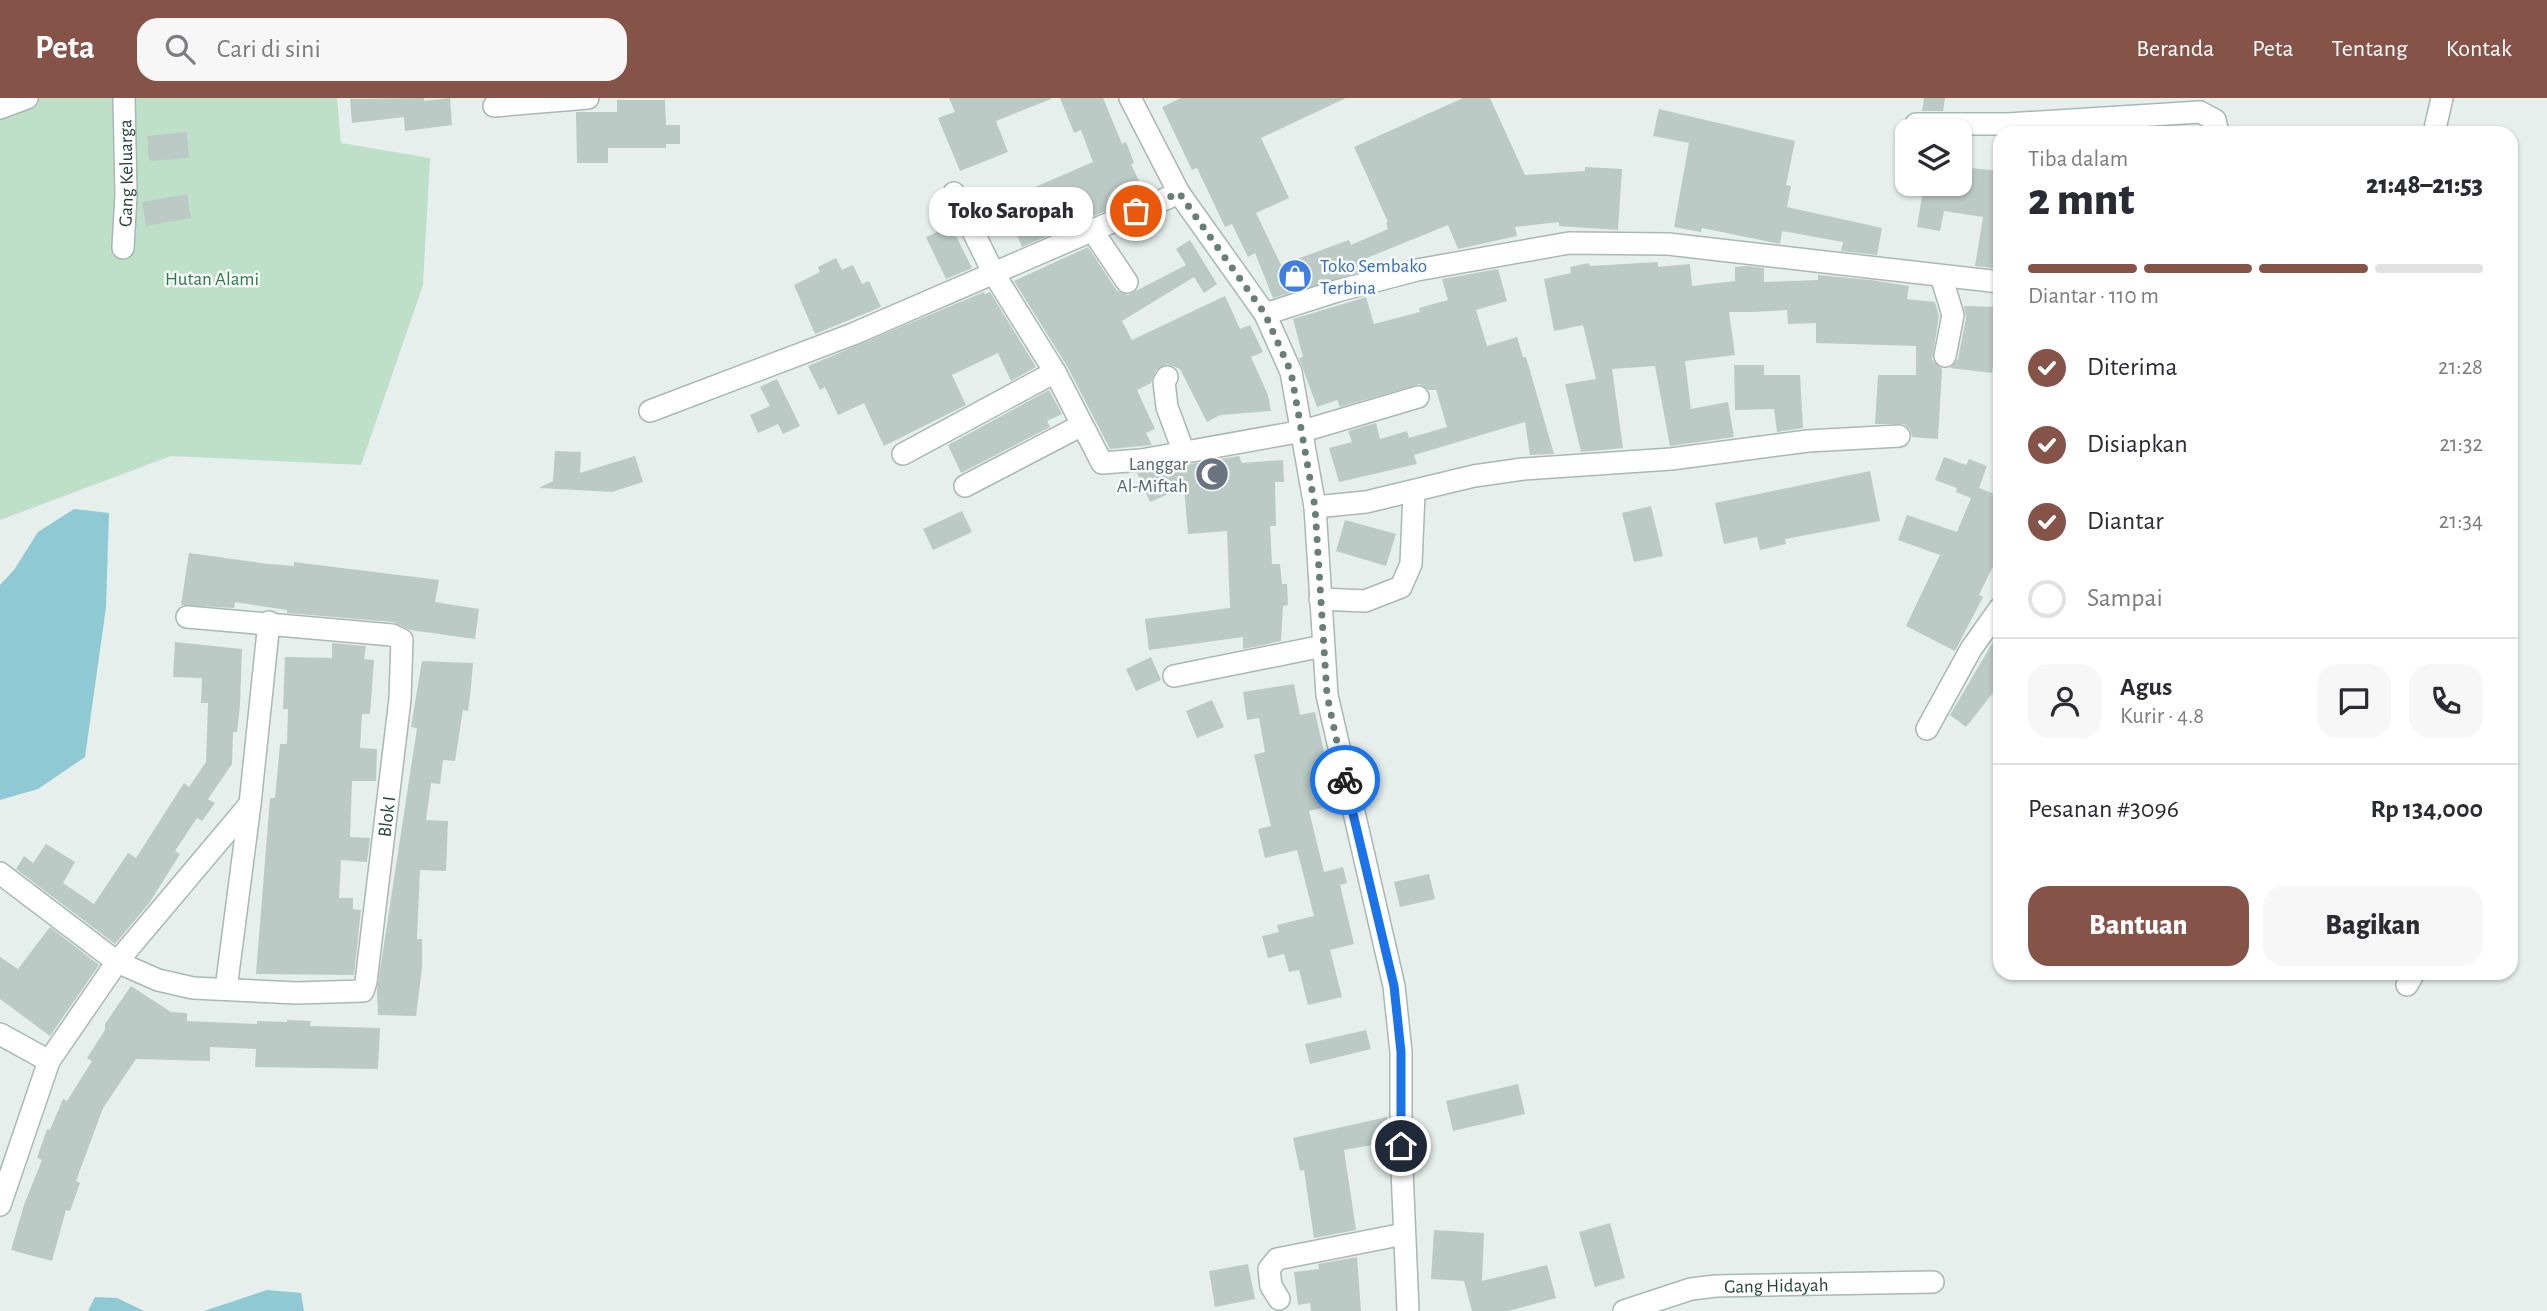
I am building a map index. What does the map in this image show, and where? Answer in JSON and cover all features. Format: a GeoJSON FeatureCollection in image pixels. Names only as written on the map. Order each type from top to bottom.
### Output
{"type":"FeatureCollection","features":[{"type":"Feature","properties":{"kind":"street"},"geometry":{"type":"LineString","coordinates":[[0,108],[27,98]]}},
{"type":"Feature","properties":{"kind":"street","name":"Gang Keluarga"},"geometry":{"type":"LineString","coordinates":[[123,248],[124,98]]}},
{"type":"Feature","properties":{"kind":"street"},"geometry":{"type":"LineString","coordinates":[[494,106],[587,98]]}},
{"type":"Feature","properties":{"kind":"street"},"geometry":{"type":"LineString","coordinates":[[1130,98],[1179,193],[1265,314],[1291,372],[1315,507],[1323,646],[1331,718],[1394,986],[1401,1052],[1408,1311]]}},
{"type":"Feature","properties":{"kind":"street"},"geometry":{"type":"LineString","coordinates":[[2436,126],[2442,98]]}},
{"type":"Feature","properties":{"kind":"street"},"geometry":{"type":"LineString","coordinates":[[2043,126],[2200,112],[2215,120],[2216,126]]}},
{"type":"Feature","properties":{"kind":"street"},"geometry":{"type":"LineString","coordinates":[[1972,126],[1993,127]]}},
{"type":"Feature","properties":{"kind":"street"},"geometry":{"type":"LineString","coordinates":[[954,193],[993,274],[1055,372],[1098,458],[1106,464],[1303,431],[1418,397]]}},
{"type":"Feature","properties":{"kind":"street"},"geometry":{"type":"LineString","coordinates":[[650,411],[853,334],[1179,193]]}},
{"type":"Feature","properties":{"kind":"street"},"geometry":{"type":"LineString","coordinates":[[1092,230],[1127,282]]}},
{"type":"Feature","properties":{"kind":"street"},"geometry":{"type":"LineString","coordinates":[[1265,314],[1337,290],[1417,270],[1569,243],[1668,244],[1795,256],[1993,281]]}},
{"type":"Feature","properties":{"kind":"street"},"geometry":{"type":"LineString","coordinates":[[1941,276],[1953,315],[1945,356]]}},
{"type":"Feature","properties":{"kind":"street"},"geometry":{"type":"LineString","coordinates":[[903,454],[1055,372]]}},
{"type":"Feature","properties":{"kind":"street"},"geometry":{"type":"LineString","coordinates":[[1167,377],[1164,382],[1167,407],[1183,450]]}},
{"type":"Feature","properties":{"kind":"street"},"geometry":{"type":"LineString","coordinates":[[965,486],[1082,425]]}},
{"type":"Feature","properties":{"kind":"street"},"geometry":{"type":"LineString","coordinates":[[1315,507],[1366,502],[1413,493],[1474,476],[1523,469],[1671,459],[1808,441],[1899,436]]}},
{"type":"Feature","properties":{"kind":"street"},"geometry":{"type":"LineString","coordinates":[[1320,599],[1365,601],[1401,587],[1411,564],[1413,493]]}},
{"type":"Feature","properties":{"kind":"street","name":"Blok I"},"geometry":{"type":"LineString","coordinates":[[0,873],[117,962],[158,980],[193,988],[363,991],[400,699],[402,640],[392,635],[269,622],[187,617]]}},
{"type":"Feature","properties":{"kind":"street"},"geometry":{"type":"LineString","coordinates":[[1927,729],[1972,649],[1993,618]]}},
{"type":"Feature","properties":{"kind":"street"},"geometry":{"type":"LineString","coordinates":[[226,989],[250,804],[269,622]]}},
{"type":"Feature","properties":{"kind":"street"},"geometry":{"type":"LineString","coordinates":[[1174,676],[1323,646]]}},
{"type":"Feature","properties":{"kind":"street"},"geometry":{"type":"LineString","coordinates":[[0,1205],[49,1061],[117,962],[250,804]]}},
{"type":"Feature","properties":{"kind":"street"},"geometry":{"type":"LineString","coordinates":[[4,1045],[49,1061]]}},
{"type":"Feature","properties":{"kind":"street"},"geometry":{"type":"LineString","coordinates":[[1279,1299],[1269,1277],[1269,1269],[1278,1259],[1404,1234]]}},
{"type":"Feature","properties":{"kind":"street","name":"Gang Hidayah"},"geometry":{"type":"LineString","coordinates":[[1624,1311],[1691,1289],[1716,1286],[1933,1282]]}},
{"type":"Feature","properties":{"kind":"green space","name":"Hutan Alami"},"geometry":{"type":"Polygon","coordinates":[[[0,98],[337,98],[341,143],[430,158],[423,285],[361,465],[171,456],[0,520],[0,98]]]}},
{"type":"Feature","properties":{"kind":"water"},"geometry":{"type":"Polygon","coordinates":[[[74,509],[109,513],[106,607],[85,757],[38,789],[0,800],[0,585],[14,570],[38,532],[74,509]]]}},
{"type":"Feature","properties":{"kind":"water"},"geometry":{"type":"Polygon","coordinates":[[[267,1290],[301,1293],[304,1311],[204,1311],[267,1290]]]}},
{"type":"Feature","properties":{"kind":"water"},"geometry":{"type":"Polygon","coordinates":[[[95,1297],[117,1298],[144,1311],[88,1311],[95,1297]]]}},
{"type":"Feature","properties":{"kind":"building"},"geometry":{"type":"Polygon","coordinates":[[[424,98],[424,101],[450,98],[452,125],[405,131],[404,117],[352,123],[350,99],[424,98]]]}},
{"type":"Feature","properties":{"kind":"building"},"geometry":{"type":"Polygon","coordinates":[[[949,98],[1051,99],[996,121],[1008,152],[960,171],[938,118],[955,112],[949,98]]]}},
{"type":"Feature","properties":{"kind":"building"},"geometry":{"type":"Polygon","coordinates":[[[1060,98],[1103,98],[1122,144],[1126,142],[1134,163],[1131,164],[1145,194],[1022,247],[1003,201],[1093,162],[1081,130],[1074,133],[1060,98]]]}},
{"type":"Feature","properties":{"kind":"building"},"geometry":{"type":"Polygon","coordinates":[[[1181,98],[1346,98],[1261,138],[1289,198],[1256,213],[1281,265],[1349,240],[1351,245],[1388,229],[1388,222],[1354,147],[1463,98],[1490,98],[1525,175],[1585,171],[1585,167],[1622,169],[1618,230],[1559,226],[1559,222],[1515,227],[1517,236],[1458,249],[1448,225],[1357,262],[1360,272],[1273,298],[1255,253],[1248,257],[1232,224],[1225,227],[1197,168],[1192,170],[1162,107],[1181,98]]]}},
{"type":"Feature","properties":{"kind":"building"},"geometry":{"type":"Polygon","coordinates":[[[1924,98],[1945,98],[1943,111],[1922,111],[1924,98]]]}},
{"type":"Feature","properties":{"kind":"building"},"geometry":{"type":"Polygon","coordinates":[[[617,100],[665,100],[666,125],[680,125],[680,144],[666,144],[666,148],[608,148],[608,163],[577,163],[576,112],[617,112],[617,100]]]}},
{"type":"Feature","properties":{"kind":"building"},"geometry":{"type":"Polygon","coordinates":[[[1659,109],[1795,141],[1786,185],[1791,186],[1787,207],[1882,228],[1877,255],[1841,251],[1843,242],[1782,231],[1780,244],[1702,228],[1701,232],[1674,227],[1689,143],[1653,136],[1659,109]]]}},
{"type":"Feature","properties":{"kind":"building"},"geometry":{"type":"Polygon","coordinates":[[[187,132],[189,158],[149,161],[147,136],[187,132]]]}},
{"type":"Feature","properties":{"kind":"building"},"geometry":{"type":"Polygon","coordinates":[[[1972,168],[1993,170],[1993,268],[1975,266],[1983,217],[1944,211],[1940,231],[1917,227],[1922,196],[1972,196],[1972,168]]]}},
{"type":"Feature","properties":{"kind":"building"},"geometry":{"type":"Polygon","coordinates":[[[187,194],[191,218],[146,226],[142,202],[187,194]]]}},
{"type":"Feature","properties":{"kind":"building"},"geometry":{"type":"Polygon","coordinates":[[[951,226],[972,268],[946,279],[926,237],[951,226]]]}},
{"type":"Feature","properties":{"kind":"building"},"geometry":{"type":"Polygon","coordinates":[[[1190,240],[1217,284],[1204,293],[1194,277],[1122,321],[1132,340],[1225,296],[1240,329],[1250,325],[1263,352],[1251,357],[1268,395],[1271,411],[1220,415],[1207,422],[1180,369],[1167,364],[1156,370],[1151,383],[1137,390],[1155,429],[1146,433],[1152,445],[1110,449],[1067,366],[1014,281],[1088,247],[1117,291],[1128,295],[1186,265],[1176,249],[1190,240]]]}},
{"type":"Feature","properties":{"kind":"building"},"geometry":{"type":"Polygon","coordinates":[[[836,258],[842,270],[853,265],[862,284],[869,281],[881,307],[815,334],[794,285],[820,272],[818,267],[836,258]]]}},
{"type":"Feature","properties":{"kind":"building"},"geometry":{"type":"Polygon","coordinates":[[[1658,262],[1658,267],[1690,264],[1692,286],[1735,281],[1735,267],[1747,266],[1764,268],[1764,282],[1818,280],[1818,275],[1871,280],[1909,286],[1907,299],[1935,302],[1939,316],[1932,360],[1942,369],[1938,439],[1912,437],[1910,429],[1904,424],[1875,424],[1878,375],[1916,375],[1916,346],[1816,343],[1816,323],[1788,324],[1787,310],[1729,312],[1735,355],[1685,361],[1691,409],[1728,402],[1734,437],[1670,446],[1655,366],[1612,369],[1623,448],[1581,452],[1565,384],[1596,379],[1583,325],[1554,331],[1544,279],[1571,273],[1570,267],[1589,263],[1590,266],[1658,262]]]}},
{"type":"Feature","properties":{"kind":"building"},"geometry":{"type":"Polygon","coordinates":[[[1498,269],[1507,301],[1476,310],[1487,346],[1517,337],[1523,357],[1526,357],[1554,454],[1530,455],[1525,422],[1414,455],[1417,464],[1339,482],[1329,448],[1352,442],[1348,431],[1376,423],[1380,439],[1407,431],[1409,438],[1447,427],[1436,390],[1429,390],[1420,384],[1340,407],[1337,400],[1317,407],[1299,358],[1303,357],[1293,319],[1366,297],[1374,324],[1420,312],[1419,308],[1448,300],[1442,279],[1498,269]]]}},
{"type":"Feature","properties":{"kind":"building"},"geometry":{"type":"Polygon","coordinates":[[[984,292],[990,292],[1036,367],[1011,381],[998,353],[952,375],[966,405],[884,446],[864,403],[838,415],[825,387],[820,390],[808,366],[984,292]]]}},
{"type":"Feature","properties":{"kind":"building"},"geometry":{"type":"Polygon","coordinates":[[[1964,306],[1993,307],[1992,373],[1950,368],[1958,359],[1966,318],[1964,306]]]}},
{"type":"Feature","properties":{"kind":"building"},"geometry":{"type":"Polygon","coordinates":[[[1734,365],[1764,365],[1764,375],[1800,375],[1803,428],[1777,432],[1774,409],[1735,410],[1734,365]]]}},
{"type":"Feature","properties":{"kind":"building"},"geometry":{"type":"Polygon","coordinates":[[[777,379],[800,426],[783,434],[778,424],[758,433],[750,415],[770,406],[760,387],[777,379]]]}},
{"type":"Feature","properties":{"kind":"building"},"geometry":{"type":"Polygon","coordinates":[[[1049,390],[1062,414],[1047,421],[1050,427],[961,473],[948,445],[1049,390]]]}},
{"type":"Feature","properties":{"kind":"building"},"geometry":{"type":"Polygon","coordinates":[[[555,451],[581,452],[580,473],[635,456],[643,482],[612,492],[539,488],[553,481],[555,451]]]}},
{"type":"Feature","properties":{"kind":"building"},"geometry":{"type":"Polygon","coordinates":[[[1239,456],[1242,463],[1283,460],[1284,482],[1275,482],[1276,526],[1270,526],[1272,564],[1280,564],[1282,584],[1287,584],[1288,605],[1283,606],[1281,641],[1243,649],[1243,637],[1149,650],[1145,619],[1230,608],[1227,531],[1188,534],[1184,487],[1150,502],[1137,473],[1239,456]]]}},
{"type":"Feature","properties":{"kind":"building"},"geometry":{"type":"Polygon","coordinates":[[[1944,457],[1966,465],[1969,459],[1987,466],[1979,488],[1993,493],[1993,566],[1979,595],[1983,597],[1955,651],[1906,626],[1940,555],[1898,540],[1907,515],[1957,532],[1971,498],[1956,492],[1957,488],[1935,480],[1944,457]]]}},
{"type":"Feature","properties":{"kind":"building"},"geometry":{"type":"Polygon","coordinates":[[[1870,471],[1880,521],[1785,539],[1786,544],[1760,550],[1757,537],[1724,544],[1715,503],[1870,471]]]}},
{"type":"Feature","properties":{"kind":"building"},"geometry":{"type":"Polygon","coordinates":[[[1651,506],[1663,556],[1634,562],[1622,513],[1651,506]]]}},
{"type":"Feature","properties":{"kind":"building"},"geometry":{"type":"Polygon","coordinates":[[[962,511],[972,532],[933,550],[923,529],[962,511]]]}},
{"type":"Feature","properties":{"kind":"building"},"geometry":{"type":"Polygon","coordinates":[[[1345,520],[1396,534],[1386,566],[1336,551],[1345,520]]]}},
{"type":"Feature","properties":{"kind":"building"},"geometry":{"type":"Polygon","coordinates":[[[189,553],[268,564],[294,566],[294,562],[439,580],[435,602],[479,609],[475,639],[410,630],[393,622],[287,613],[287,610],[235,602],[234,608],[181,605],[189,553]]]}},
{"type":"Feature","properties":{"kind":"building"},"geometry":{"type":"Polygon","coordinates":[[[175,642],[242,649],[240,705],[237,732],[233,732],[232,764],[208,799],[215,803],[202,821],[197,818],[175,851],[180,854],[150,902],[115,944],[16,869],[24,856],[33,863],[46,844],[75,862],[63,883],[94,904],[128,853],[136,858],[184,783],[189,787],[206,762],[208,703],[201,703],[202,678],[173,677],[175,642]]]}},
{"type":"Feature","properties":{"kind":"building"},"geometry":{"type":"Polygon","coordinates":[[[1993,642],[1993,693],[1966,727],[1950,715],[1993,642]]]}},
{"type":"Feature","properties":{"kind":"building"},"geometry":{"type":"Polygon","coordinates":[[[332,643],[366,646],[364,659],[374,660],[370,714],[362,714],[360,748],[377,749],[376,781],[352,781],[350,837],[370,838],[367,862],[341,860],[339,898],[353,898],[353,909],[361,910],[354,975],[256,974],[270,798],[275,798],[280,744],[287,744],[288,709],[283,709],[285,657],[332,658],[332,643]]]}},
{"type":"Feature","properties":{"kind":"building"},"geometry":{"type":"Polygon","coordinates":[[[1151,657],[1161,680],[1136,691],[1126,669],[1151,657]]]}},
{"type":"Feature","properties":{"kind":"building"},"geometry":{"type":"Polygon","coordinates":[[[422,661],[473,663],[471,687],[468,711],[463,710],[455,761],[443,760],[440,784],[431,783],[426,820],[448,821],[446,871],[420,870],[417,939],[422,939],[422,968],[416,1016],[378,1015],[377,990],[417,728],[411,727],[422,661]]]}},
{"type":"Feature","properties":{"kind":"building"},"geometry":{"type":"Polygon","coordinates":[[[1294,684],[1300,715],[1315,712],[1329,774],[1319,776],[1326,807],[1309,811],[1324,872],[1343,867],[1347,883],[1340,885],[1354,944],[1330,950],[1342,997],[1308,1005],[1299,970],[1289,972],[1284,954],[1268,958],[1262,936],[1279,932],[1277,925],[1314,916],[1297,850],[1265,858],[1258,829],[1271,826],[1254,755],[1265,752],[1259,718],[1247,720],[1243,692],[1294,684]]]}},
{"type":"Feature","properties":{"kind":"building"},"geometry":{"type":"Polygon","coordinates":[[[1212,700],[1224,727],[1197,738],[1186,711],[1212,700]]]}},
{"type":"Feature","properties":{"kind":"building"},"geometry":{"type":"Polygon","coordinates":[[[1429,874],[1435,899],[1400,907],[1394,882],[1429,874]]]}},
{"type":"Feature","properties":{"kind":"building"},"geometry":{"type":"Polygon","coordinates":[[[50,927],[99,965],[50,1036],[0,999],[0,957],[18,969],[50,927]]]}},
{"type":"Feature","properties":{"kind":"building"},"geometry":{"type":"Polygon","coordinates":[[[131,986],[171,1012],[187,1013],[187,1021],[257,1024],[257,1021],[287,1020],[311,1021],[310,1026],[380,1028],[378,1069],[255,1067],[256,1049],[210,1047],[210,1061],[136,1059],[103,1108],[76,1181],[80,1183],[70,1211],[66,1210],[52,1261],[11,1250],[24,1205],[42,1160],[37,1158],[47,1129],[50,1130],[63,1099],[67,1101],[92,1061],[87,1058],[105,1030],[105,1024],[131,986]]]}},
{"type":"Feature","properties":{"kind":"building"},"geometry":{"type":"Polygon","coordinates":[[[1366,1030],[1371,1049],[1310,1064],[1305,1044],[1366,1030]]]}},
{"type":"Feature","properties":{"kind":"building"},"geometry":{"type":"Polygon","coordinates":[[[1518,1084],[1525,1114],[1453,1131],[1446,1101],[1518,1084]]]}},
{"type":"Feature","properties":{"kind":"building"},"geometry":{"type":"Polygon","coordinates":[[[1387,1117],[1388,1142],[1344,1150],[1356,1230],[1314,1238],[1304,1170],[1300,1171],[1293,1138],[1387,1117]]]}},
{"type":"Feature","properties":{"kind":"building"},"geometry":{"type":"Polygon","coordinates":[[[1610,1223],[1625,1278],[1595,1287],[1579,1232],[1610,1223]]]}},
{"type":"Feature","properties":{"kind":"building"},"geometry":{"type":"Polygon","coordinates":[[[1434,1230],[1484,1233],[1482,1281],[1547,1265],[1556,1298],[1508,1311],[1472,1311],[1464,1281],[1431,1279],[1434,1230]]]}},
{"type":"Feature","properties":{"kind":"building"},"geometry":{"type":"Polygon","coordinates":[[[1357,1257],[1361,1311],[1311,1311],[1310,1303],[1298,1305],[1294,1272],[1319,1269],[1318,1264],[1357,1257]]]}},
{"type":"Feature","properties":{"kind":"building"},"geometry":{"type":"Polygon","coordinates":[[[1248,1264],[1255,1299],[1215,1307],[1209,1271],[1248,1264]]]}},
{"type":"Feature","properties":{"kind":"way so far"},"geometry":{"type":"LineString","coordinates":[[1136,211],[1179,193],[1265,314],[1291,372],[1315,507],[1327,695],[1345,780]]}},
{"type":"Feature","properties":{"kind":"place","name":"Toko Saropah"},"geometry":{"type":"Point","coordinates":[1136,211]}},
{"type":"Feature","properties":{"kind":"place","name":"Toko Sembako Terbina"},"geometry":{"type":"Point","coordinates":[1295,276]}},
{"type":"Feature","properties":{"kind":"place","name":"Langgar Al-Miftah"},"geometry":{"type":"Point","coordinates":[1212,474]}},
{"type":"Feature","properties":{"kind":"route"},"geometry":{"type":"LineString","coordinates":[[1345,780],[1394,986],[1401,1052],[1401,1146]]}}]}
